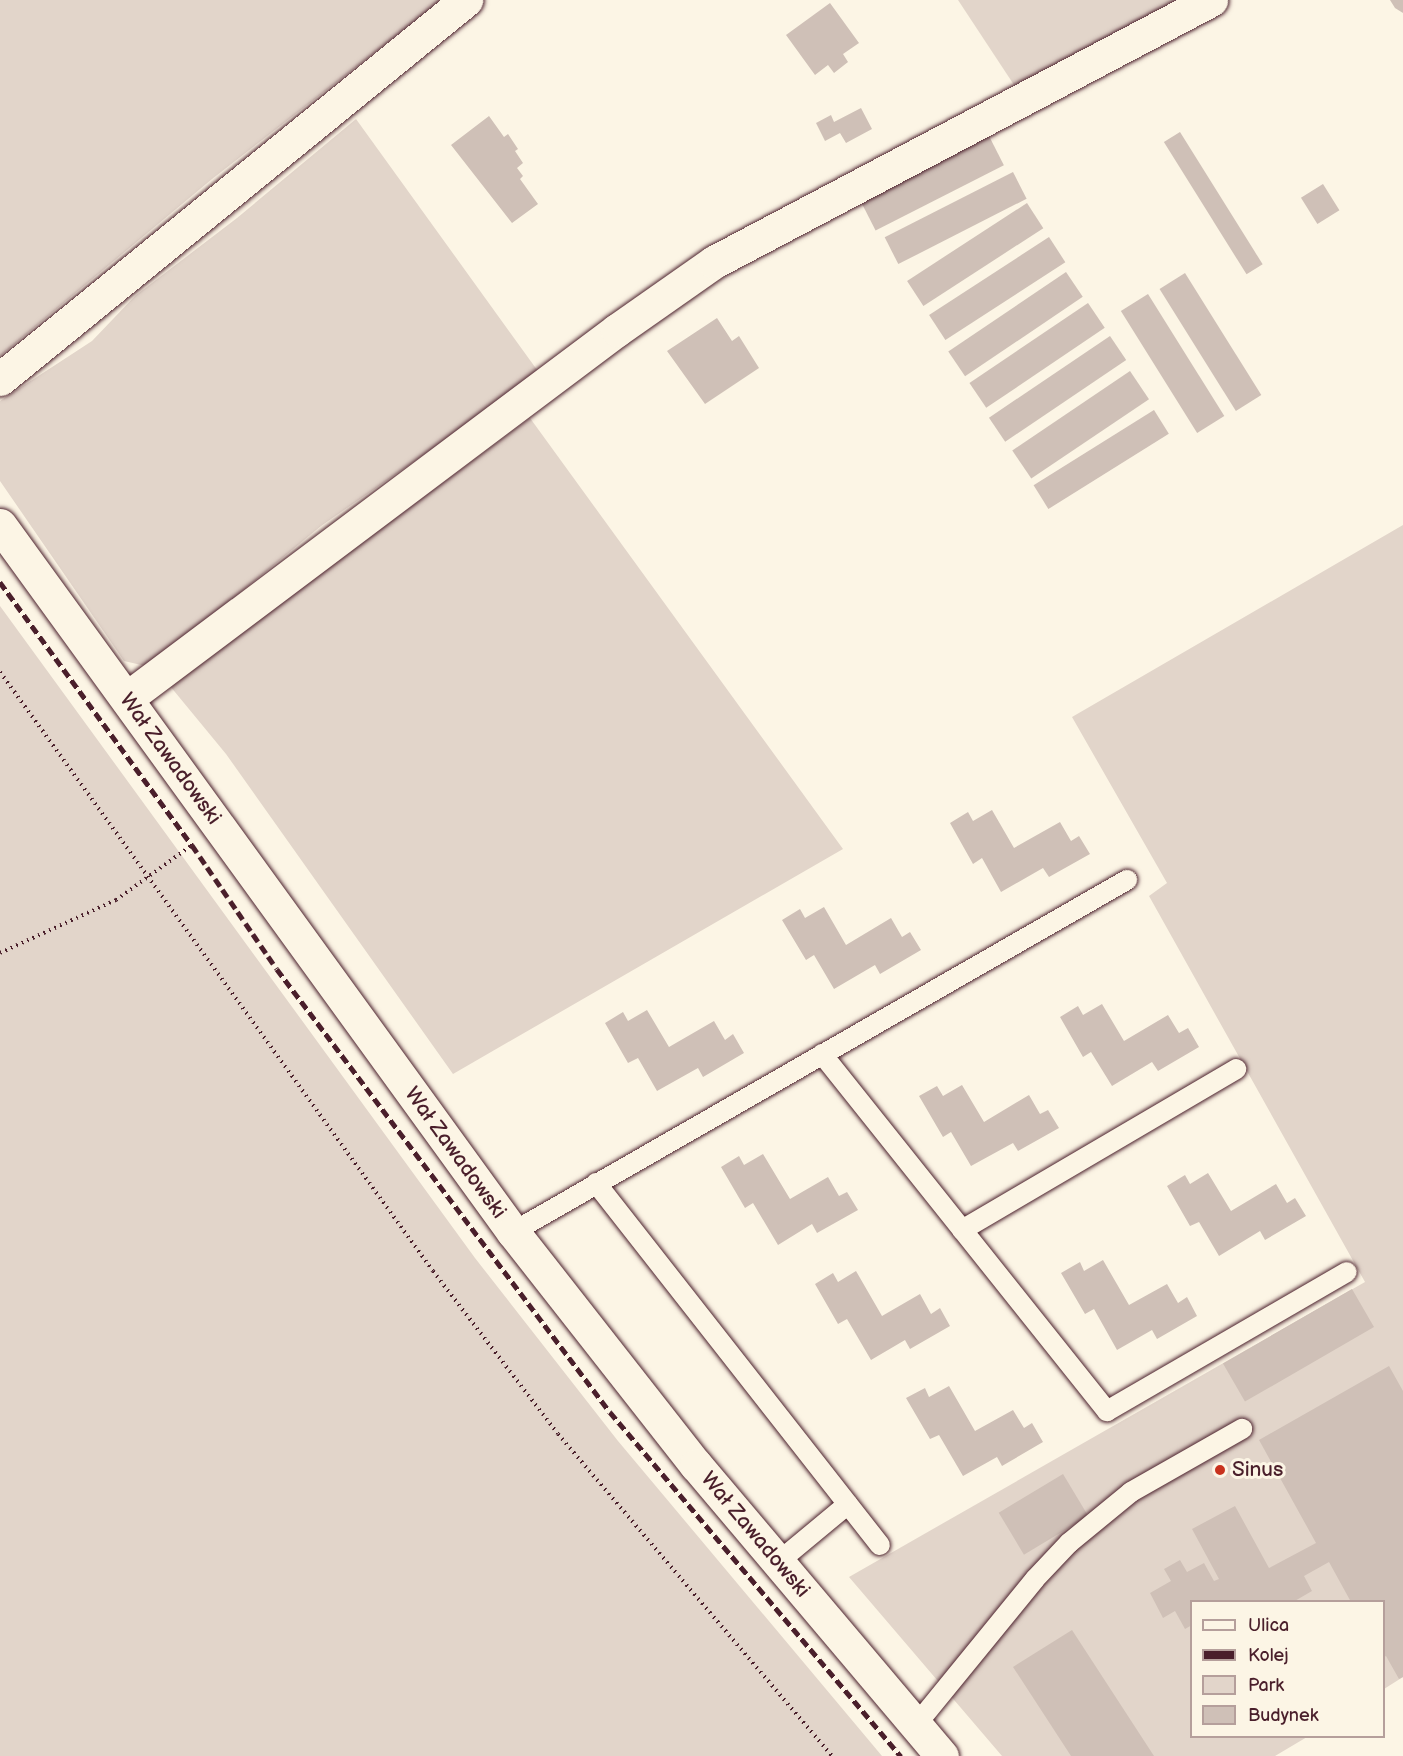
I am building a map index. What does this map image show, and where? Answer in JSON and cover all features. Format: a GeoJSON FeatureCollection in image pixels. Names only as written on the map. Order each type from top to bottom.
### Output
{"type":"FeatureCollection","features":[{"type":"Feature","properties":{"kind":"street"},"geometry":{"type":"LineString","coordinates":[[0,379],[466,0]]}},
{"type":"Feature","properties":{"kind":"street"},"geometry":{"type":"LineString","coordinates":[[127,698],[617,330],[714,262],[1211,0]]}},
{"type":"Feature","properties":{"kind":"street","name":"Wał Zawadowski"},"geometry":{"type":"LineString","coordinates":[[0,525],[513,1232],[696,1465],[942,1756]]}},
{"type":"Feature","properties":{"kind":"lane"},"geometry":{"type":"LineString","coordinates":[[513,1232],[1126,880]]}},
{"type":"Feature","properties":{"kind":"lane"},"geometry":{"type":"LineString","coordinates":[[822,1054],[1107,1411],[1347,1272]]}},
{"type":"Feature","properties":{"kind":"lane"},"geometry":{"type":"LineString","coordinates":[[962,1230],[1236,1069]]}},
{"type":"Feature","properties":{"kind":"lane"},"geometry":{"type":"LineString","coordinates":[[596,1183],[880,1545]]}},
{"type":"Feature","properties":{"kind":"lane"},"geometry":{"type":"LineString","coordinates":[[916,1725],[1035,1579],[1069,1543],[1131,1492],[1242,1429]]}},
{"type":"Feature","properties":{"kind":"lane"},"geometry":{"type":"LineString","coordinates":[[777,1563],[848,1504]]}},
{"type":"Feature","properties":{"kind":"path"},"geometry":{"type":"LineString","coordinates":[[0,672],[433,1271],[558,1434],[832,1756]]}},
{"type":"Feature","properties":{"kind":"path"},"geometry":{"type":"LineString","coordinates":[[0,953],[116,900],[181,852]]}},
{"type":"Feature","properties":{"kind":"green space"},"geometry":{"type":"Polygon","coordinates":[[[0,0],[442,0],[212,179],[0,356],[0,0]]]}},
{"type":"Feature","properties":{"kind":"green space"},"geometry":{"type":"Polygon","coordinates":[[[958,0],[1188,0],[1016,88],[958,0]]]}},
{"type":"Feature","properties":{"kind":"green space"},"geometry":{"type":"Polygon","coordinates":[[[356,119],[540,374],[321,526],[150,667],[124,661],[0,481],[0,401],[92,341],[135,296],[237,218],[356,119]]]}},
{"type":"Feature","properties":{"kind":"green space"},"geometry":{"type":"Polygon","coordinates":[[[530,418],[843,849],[453,1074],[226,754],[170,686],[530,418]]]}},
{"type":"Feature","properties":{"kind":"green space"},"geometry":{"type":"Polygon","coordinates":[[[1403,525],[1403,1677],[1385,1688],[1385,1600],[1190,1600],[1190,1738],[1305,1738],[1275,1756],[1002,1756],[849,1577],[1365,1282],[1149,896],[1167,883],[1072,717],[1403,525]]]}},
{"type":"Feature","properties":{"kind":"green space"},"geometry":{"type":"Polygon","coordinates":[[[0,606],[475,1258],[618,1441],[882,1756],[0,1756],[0,606]]]}},
{"type":"Feature","properties":{"kind":"building"},"geometry":{"type":"Polygon","coordinates":[[[1390,0],[1403,0],[1403,13],[1395,8],[1390,0]]]}},
{"type":"Feature","properties":{"kind":"building"},"geometry":{"type":"Polygon","coordinates":[[[830,3],[859,43],[843,54],[848,62],[834,73],[828,65],[815,75],[786,35],[830,3]]]}},
{"type":"Feature","properties":{"kind":"building"},"geometry":{"type":"Polygon","coordinates":[[[861,108],[872,129],[846,143],[840,133],[825,141],[816,123],[831,115],[834,122],[861,108]]]}},
{"type":"Feature","properties":{"kind":"building"},"geometry":{"type":"Polygon","coordinates":[[[489,116],[504,137],[508,134],[518,149],[515,151],[523,163],[517,168],[523,176],[520,179],[538,204],[512,223],[451,145],[489,116]]]}},
{"type":"Feature","properties":{"kind":"building"},"geometry":{"type":"Polygon","coordinates":[[[1180,132],[1263,264],[1247,274],[1164,142],[1180,132]]]}},
{"type":"Feature","properties":{"kind":"building"},"geometry":{"type":"Polygon","coordinates":[[[988,134],[1004,165],[876,231],[860,199],[988,134]]]}},
{"type":"Feature","properties":{"kind":"building"},"geometry":{"type":"Polygon","coordinates":[[[1013,172],[1027,199],[898,264],[885,237],[1013,172]]]}},
{"type":"Feature","properties":{"kind":"building"},"geometry":{"type":"Polygon","coordinates":[[[1323,184],[1339,210],[1317,224],[1301,198],[1323,184]]]}},
{"type":"Feature","properties":{"kind":"building"},"geometry":{"type":"Polygon","coordinates":[[[1027,203],[1043,228],[923,306],[907,281],[1027,203]]]}},
{"type":"Feature","properties":{"kind":"building"},"geometry":{"type":"Polygon","coordinates":[[[1049,237],[1065,262],[945,340],[929,315],[1049,237]]]}},
{"type":"Feature","properties":{"kind":"building"},"geometry":{"type":"Polygon","coordinates":[[[1066,272],[1083,297],[965,376],[948,351],[1066,272]]]}},
{"type":"Feature","properties":{"kind":"building"},"geometry":{"type":"Polygon","coordinates":[[[1185,273],[1261,395],[1236,411],[1160,289],[1185,273]]]}},
{"type":"Feature","properties":{"kind":"building"},"geometry":{"type":"Polygon","coordinates":[[[1148,294],[1224,416],[1197,433],[1121,311],[1148,294]]]}},
{"type":"Feature","properties":{"kind":"building"},"geometry":{"type":"Polygon","coordinates":[[[1088,303],[1105,328],[986,408],[969,383],[1088,303]]]}},
{"type":"Feature","properties":{"kind":"building"},"geometry":{"type":"Polygon","coordinates":[[[717,318],[732,341],[739,336],[759,368],[705,404],[667,351],[717,318]]]}},
{"type":"Feature","properties":{"kind":"building"},"geometry":{"type":"Polygon","coordinates":[[[1110,336],[1126,360],[1005,442],[989,418],[1110,336]]]}},
{"type":"Feature","properties":{"kind":"building"},"geometry":{"type":"Polygon","coordinates":[[[1130,371],[1149,399],[1031,479],[1012,450],[1130,371]]]}},
{"type":"Feature","properties":{"kind":"building"},"geometry":{"type":"Polygon","coordinates":[[[1154,410],[1169,434],[1048,509],[1034,485],[1154,410]]]}},
{"type":"Feature","properties":{"kind":"building"},"geometry":{"type":"Polygon","coordinates":[[[992,810],[1014,848],[1060,822],[1071,841],[1079,836],[1090,854],[1049,877],[1043,868],[1001,892],[982,858],[973,864],[950,823],[968,812],[973,821],[992,810]]]}},
{"type":"Feature","properties":{"kind":"building"},"geometry":{"type":"Polygon","coordinates":[[[824,907],[846,945],[891,918],[902,937],[910,932],[921,950],[880,974],[875,965],[834,989],[814,955],[806,960],[782,920],[800,909],[805,918],[824,907]]]}},
{"type":"Feature","properties":{"kind":"building"},"geometry":{"type":"Polygon","coordinates":[[[1102,1004],[1124,1041],[1168,1015],[1179,1033],[1188,1028],[1199,1047],[1158,1071],[1152,1062],[1112,1086],[1091,1052],[1083,1057],[1060,1017],[1078,1006],[1083,1015],[1102,1004]]]}},
{"type":"Feature","properties":{"kind":"building"},"geometry":{"type":"Polygon","coordinates":[[[647,1010],[669,1047],[714,1021],[725,1040],[733,1034],[744,1053],[703,1077],[698,1068],[657,1091],[638,1058],[628,1063],[605,1023],[623,1012],[628,1021],[647,1010]]]}},
{"type":"Feature","properties":{"kind":"building"},"geometry":{"type":"Polygon","coordinates":[[[962,1085],[984,1122],[1029,1095],[1040,1114],[1048,1110],[1059,1128],[1018,1151],[1013,1143],[971,1166],[951,1132],[943,1137],[919,1096],[937,1086],[943,1096],[962,1085]]]}},
{"type":"Feature","properties":{"kind":"building"},"geometry":{"type":"Polygon","coordinates":[[[763,1154],[790,1199],[828,1177],[839,1196],[847,1192],[858,1210],[817,1233],[812,1224],[778,1245],[753,1203],[745,1208],[721,1167],[739,1156],[744,1165],[763,1154]]]}},
{"type":"Feature","properties":{"kind":"building"},"geometry":{"type":"Polygon","coordinates":[[[1208,1173],[1231,1211],[1276,1184],[1287,1203],[1295,1198],[1306,1216],[1265,1240],[1260,1231],[1219,1256],[1199,1222],[1190,1226],[1167,1186],[1185,1175],[1190,1184],[1208,1173]]]}},
{"type":"Feature","properties":{"kind":"building"},"geometry":{"type":"Polygon","coordinates":[[[1103,1260],[1129,1305],[1167,1284],[1178,1303],[1187,1297],[1197,1316],[1157,1339],[1152,1330],[1117,1350],[1094,1309],[1085,1314],[1061,1273],[1080,1262],[1084,1271],[1103,1260]]]}},
{"type":"Feature","properties":{"kind":"building"},"geometry":{"type":"Polygon","coordinates":[[[856,1271],[882,1316],[920,1294],[931,1314],[940,1308],[950,1326],[910,1349],[905,1340],[871,1360],[847,1319],[838,1324],[815,1284],[833,1273],[838,1282],[856,1271]]]}},
{"type":"Feature","properties":{"kind":"building"},"geometry":{"type":"Polygon","coordinates":[[[1352,1289],[1374,1327],[1245,1402],[1223,1364],[1352,1289]]]}},
{"type":"Feature","properties":{"kind":"building"},"geometry":{"type":"Polygon","coordinates":[[[1389,1366],[1403,1391],[1403,1677],[1399,1679],[1385,1656],[1385,1600],[1350,1600],[1329,1562],[1304,1576],[1312,1591],[1296,1600],[1190,1600],[1190,1626],[1185,1629],[1175,1611],[1163,1618],[1150,1593],[1171,1581],[1164,1569],[1180,1560],[1187,1572],[1204,1563],[1214,1581],[1219,1579],[1192,1529],[1235,1506],[1269,1568],[1316,1543],[1259,1440],[1389,1366]]]}},
{"type":"Feature","properties":{"kind":"building"},"geometry":{"type":"Polygon","coordinates":[[[949,1386],[975,1431],[1013,1410],[1024,1428],[1032,1423],[1043,1442],[1002,1466],[997,1457],[963,1476],[939,1435],[930,1439],[906,1398],[925,1388],[929,1397],[949,1386]]]}},
{"type":"Feature","properties":{"kind":"building"},"geometry":{"type":"Polygon","coordinates":[[[1063,1474],[1088,1516],[1024,1555],[999,1513],[1063,1474]]]}},
{"type":"Feature","properties":{"kind":"building"},"geometry":{"type":"Polygon","coordinates":[[[1072,1630],[1154,1756],[1071,1756],[1013,1667],[1072,1630]]]}},
{"type":"Feature","properties":{"kind":"railway"},"geometry":{"type":"LineString","coordinates":[[0,582],[192,845],[277,969],[610,1412],[901,1756]]}},
{"type":"Feature","properties":{"kind":"place","name":"Sinus"},"geometry":{"type":"Point","coordinates":[1220,1470]}}]}
